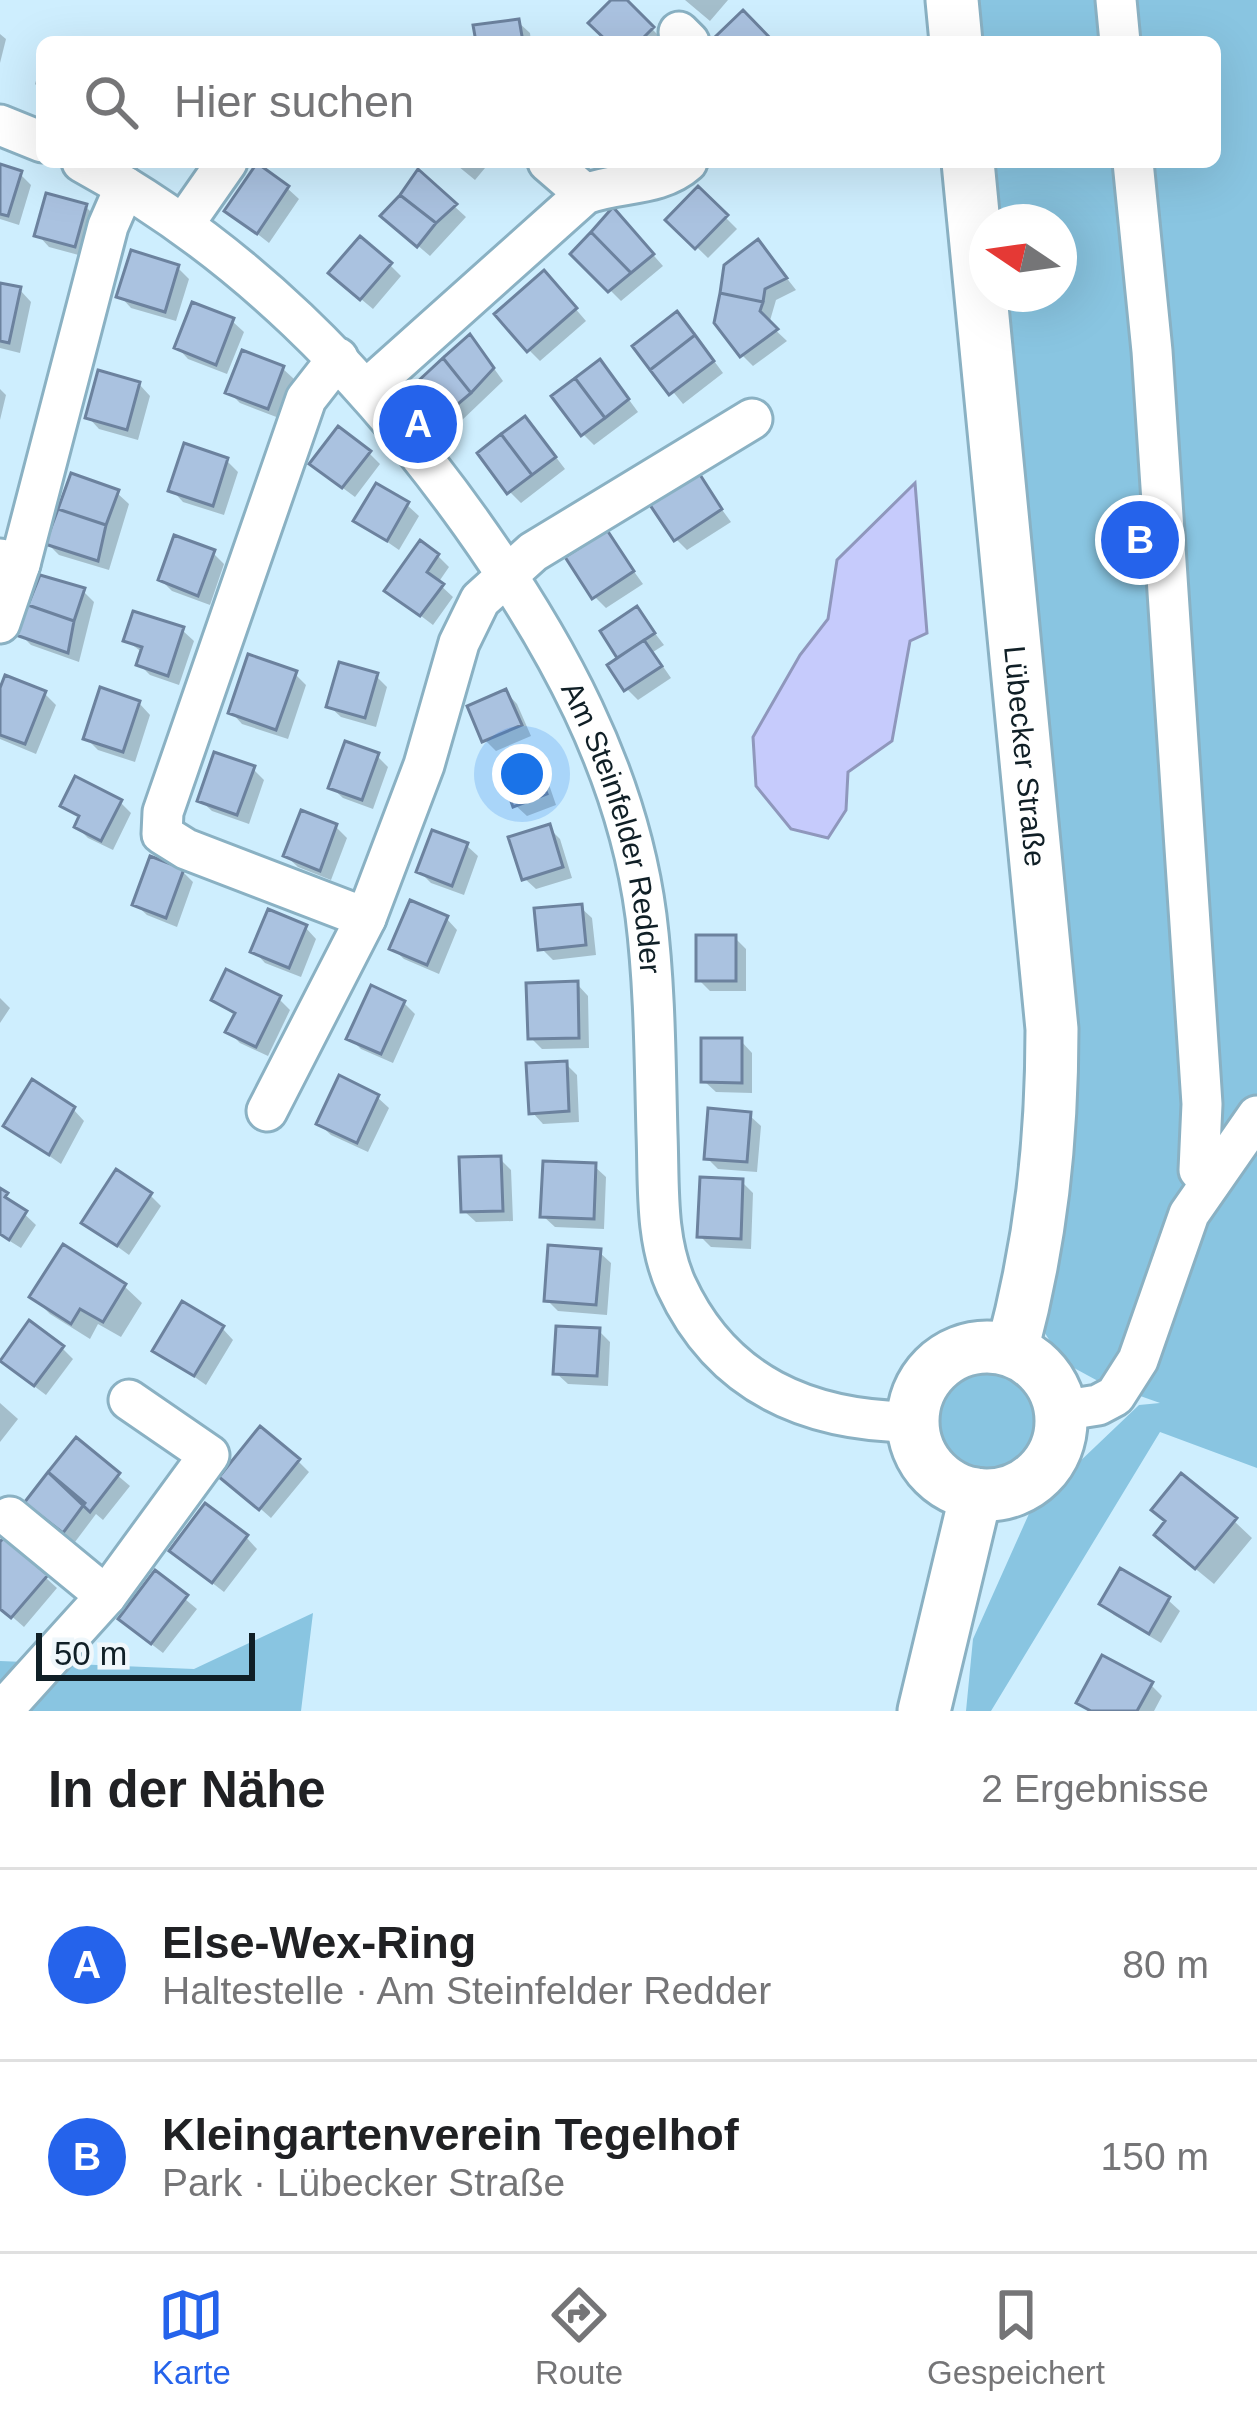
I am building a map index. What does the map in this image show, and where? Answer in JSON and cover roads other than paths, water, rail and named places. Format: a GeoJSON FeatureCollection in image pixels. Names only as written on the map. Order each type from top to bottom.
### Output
{"type":"FeatureCollection","features":[{"type":"Feature","properties":{"kind":"main road"},"geometry":{"type":"LineString","coordinates":[[952,0],[955,36]]}},
{"type":"Feature","properties":{"kind":"main road","name":"Lübecker Straße"},"geometry":{"type":"LineString","coordinates":[[969,168],[1052,1029],[1052,1122],[1042,1217],[1012,1350]]}},
{"type":"Feature","properties":{"kind":"main road"},"geometry":{"type":"LineString","coordinates":[[971,1348],[1012,1350],[1047,1376],[1060,1412],[1054,1451],[1036,1476],[1004,1493],[976,1494],[951,1486],[922,1457],[912,1422],[920,1387],[943,1360],[971,1348]]}},
{"type":"Feature","properties":{"kind":"main road"},"geometry":{"type":"LineString","coordinates":[[924,1711],[976,1494]]}},
{"type":"Feature","properties":{"kind":"street"},"geometry":{"type":"LineString","coordinates":[[1116,0],[1119,36]]}},
{"type":"Feature","properties":{"kind":"street"},"geometry":{"type":"LineString","coordinates":[[0,124],[36,139]]}},
{"type":"Feature","properties":{"kind":"street","name":"Am Steinfelder Redder"},"geometry":{"type":"LineString","coordinates":[[92,168],[183,225],[247,273],[338,358],[419,451],[507,574],[594,729],[636,856],[652,996],[659,1209],[676,1286],[718,1346],[776,1395],[836,1415],[912,1422]]}},
{"type":"Feature","properties":{"kind":"street"},"geometry":{"type":"LineString","coordinates":[[183,225],[223,168]]}},
{"type":"Feature","properties":{"kind":"street"},"geometry":{"type":"LineString","coordinates":[[555,168],[585,194]]}},
{"type":"Feature","properties":{"kind":"street"},"geometry":{"type":"LineString","coordinates":[[367,389],[585,194],[612,184],[652,181],[680,168]]}},
{"type":"Feature","properties":{"kind":"street"},"geometry":{"type":"LineString","coordinates":[[1133,168],[1152,351],[1202,1104],[1198,1171],[1210,1183]]}},
{"type":"Feature","properties":{"kind":"street"},"geometry":{"type":"LineString","coordinates":[[0,623],[10,561],[108,226],[125,188]]}},
{"type":"Feature","properties":{"kind":"street"},"geometry":{"type":"LineString","coordinates":[[338,358],[306,399],[163,812],[162,834],[186,849],[366,918]]}},
{"type":"Feature","properties":{"kind":"street"},"geometry":{"type":"LineString","coordinates":[[267,1112],[366,918],[424,765],[459,643],[480,600],[533,553],[752,419]]}},
{"type":"Feature","properties":{"kind":"street"},"geometry":{"type":"LineString","coordinates":[[1060,1412],[1098,1405],[1115,1396],[1138,1360],[1189,1214],[1257,1116]]}},
{"type":"Feature","properties":{"kind":"street"},"geometry":{"type":"LineString","coordinates":[[2,1711],[106,1596],[209,1455],[129,1400]]}},
{"type":"Feature","properties":{"kind":"street"},"geometry":{"type":"LineString","coordinates":[[10,1517],[106,1596]]}},
{"type":"Feature","properties":{"kind":"place","name":"Else-Wex-Ring"},"geometry":{"type":"Point","coordinates":[418,424]}},
{"type":"Feature","properties":{"kind":"place","name":"Kleingartenverein Tegelhof"},"geometry":{"type":"Point","coordinates":[1140,540]}}]}
